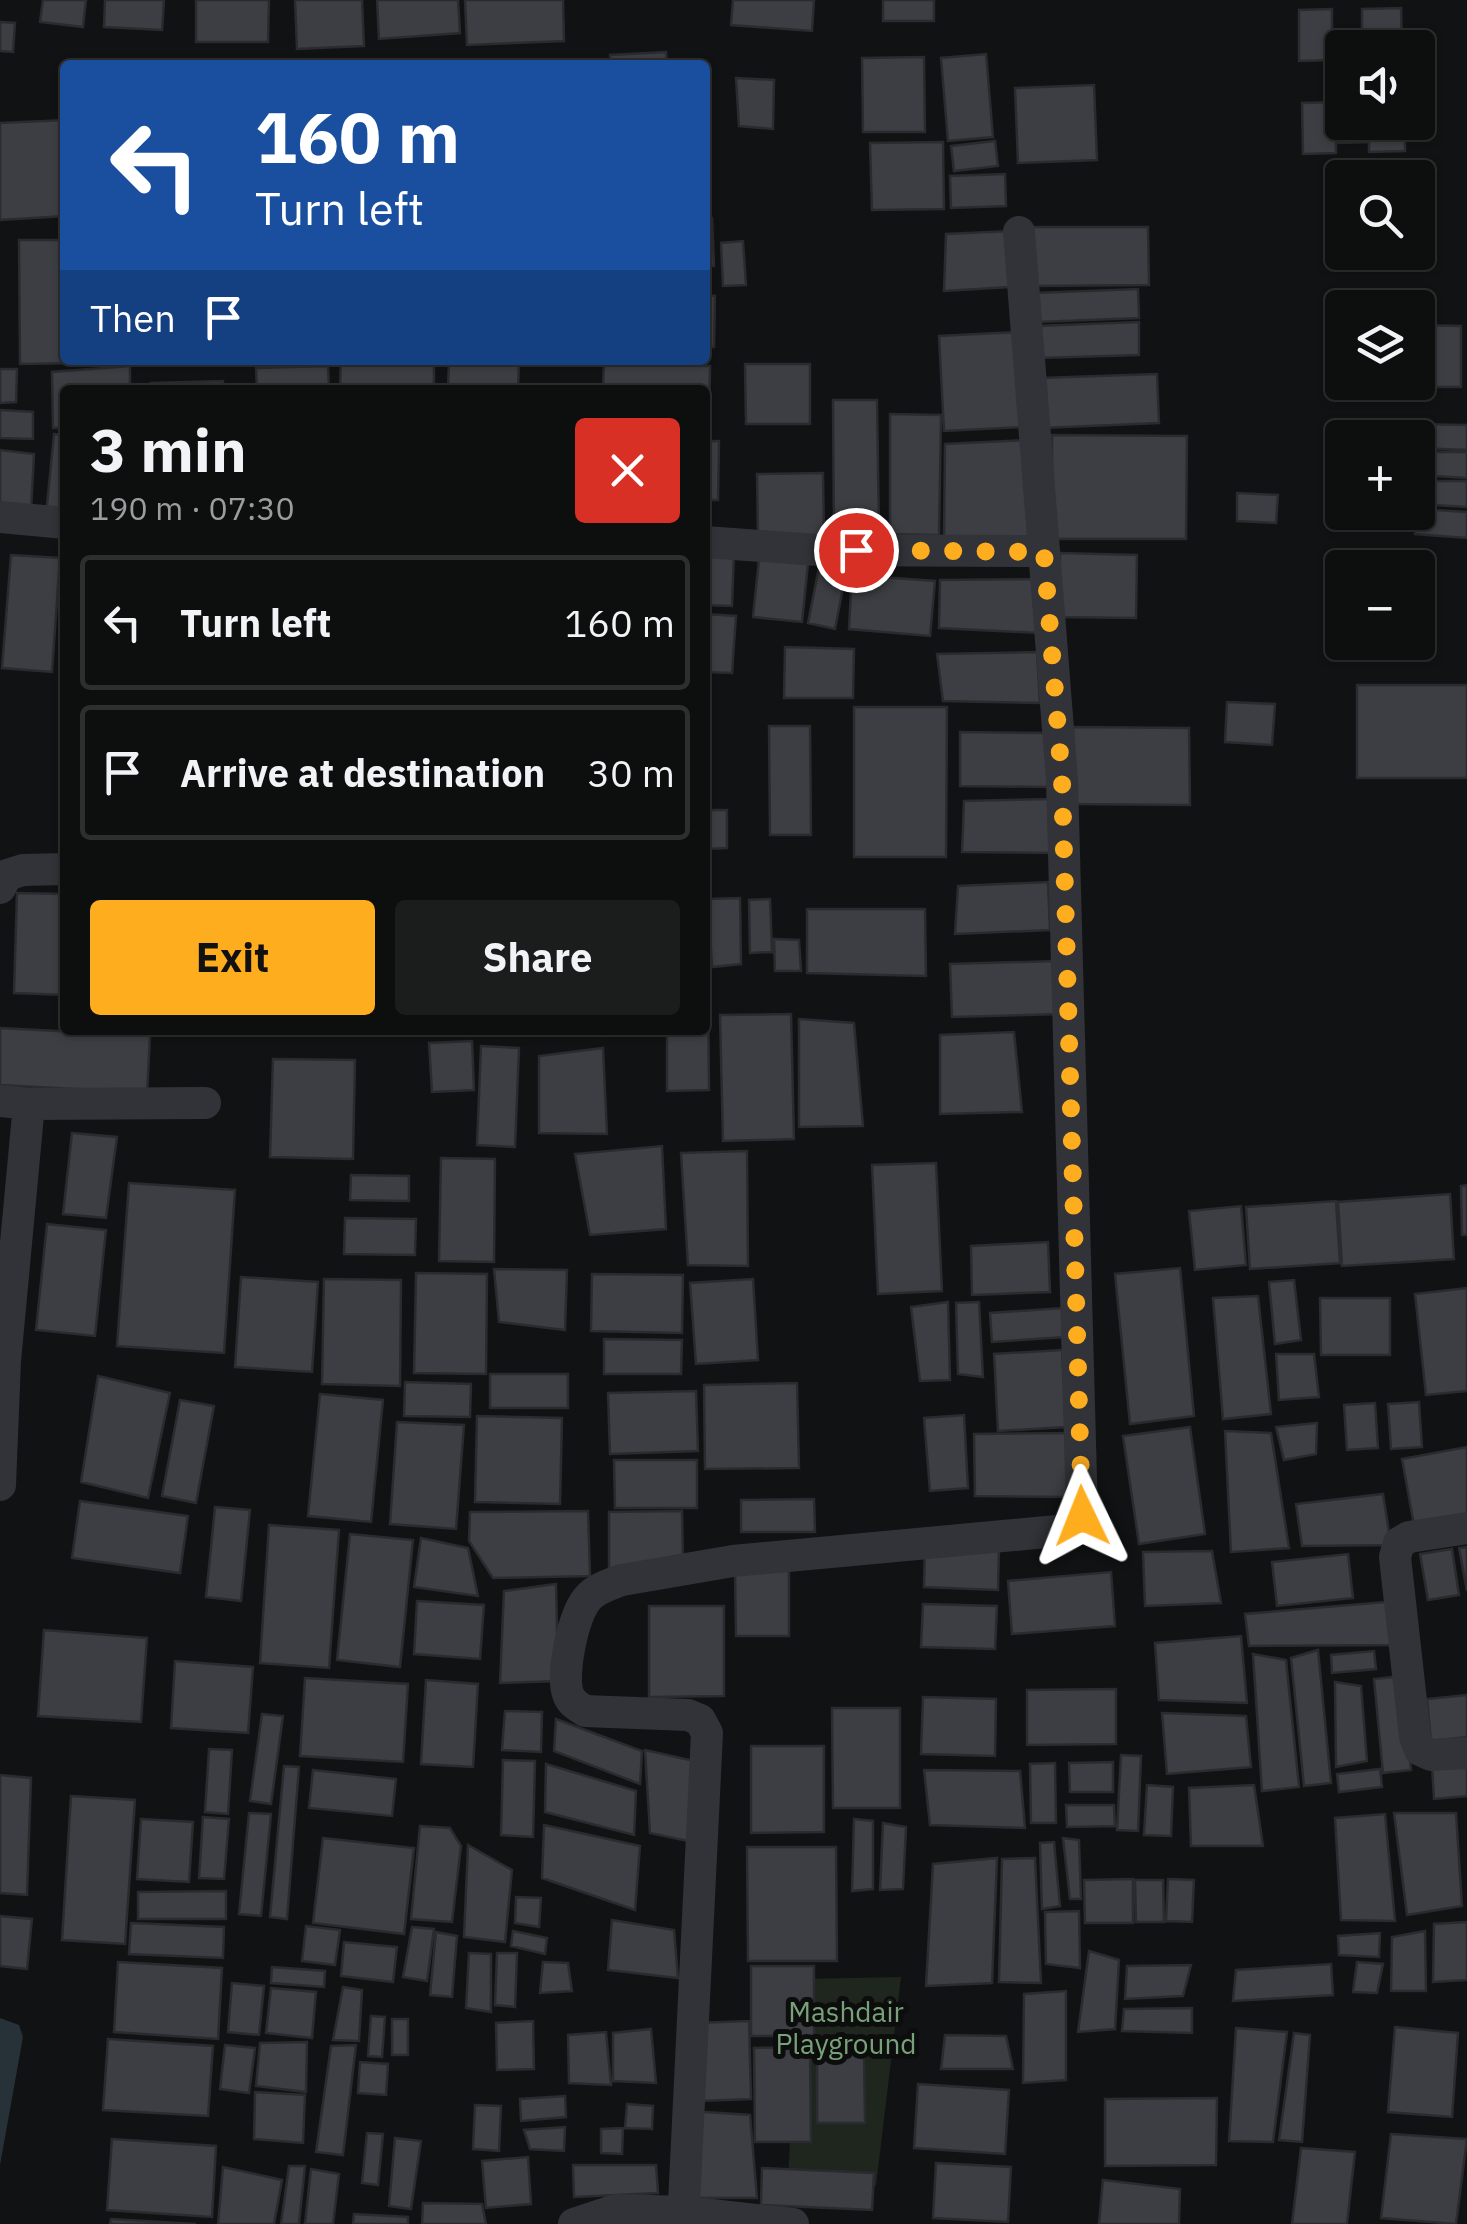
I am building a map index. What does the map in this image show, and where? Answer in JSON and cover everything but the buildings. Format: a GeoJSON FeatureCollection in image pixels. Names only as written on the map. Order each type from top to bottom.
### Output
{"type":"FeatureCollection","features":[{"type":"Feature","properties":{"kind":"street"},"geometry":{"type":"LineString","coordinates":[[683,2218],[707,1733],[700,1720],[688,1715],[585,1711],[573,1703],[566,1692],[572,1628],[587,1598],[622,1580],[733,1561],[1068,1530],[1079,1526],[1082,1516],[1062,780],[1019,232]]}},
{"type":"Feature","properties":{"kind":"street"},"geometry":{"type":"LineString","coordinates":[[0,518],[60,523]]}},
{"type":"Feature","properties":{"kind":"street"},"geometry":{"type":"LineString","coordinates":[[710,542],[818,550],[1044,552]]}},
{"type":"Feature","properties":{"kind":"street"},"geometry":{"type":"LineString","coordinates":[[0,888],[7,875],[23,870],[60,869]]}},
{"type":"Feature","properties":{"kind":"street"},"geometry":{"type":"LineString","coordinates":[[0,1484],[14,1103],[205,1103]]}},
{"type":"Feature","properties":{"kind":"street"},"geometry":{"type":"LineString","coordinates":[[1467,1528],[1410,1538],[1399,1543],[1395,1557],[1415,1737],[1420,1750],[1431,1755],[1467,1754]]}},
{"type":"Feature","properties":{"kind":"street"},"geometry":{"type":"LineString","coordinates":[[574,2224],[616,2210],[793,2224]]}},
{"type":"Feature","properties":{"kind":"green space","name":"Mashdair Playground"},"geometry":{"type":"Polygon","coordinates":[[[901,1977],[876,2186],[788,2178],[799,1979],[901,1977]]]}},
{"type":"Feature","properties":{"kind":"shaded area"},"geometry":{"type":"Polygon","coordinates":[[[0,2018],[19,2025],[23,2037],[0,2165],[0,2018]]]}},
{"type":"Feature","properties":{"kind":"route"},"geometry":{"type":"LineString","coordinates":[[856,550],[1044,552],[1062,780],[1082,1516]]}}]}
